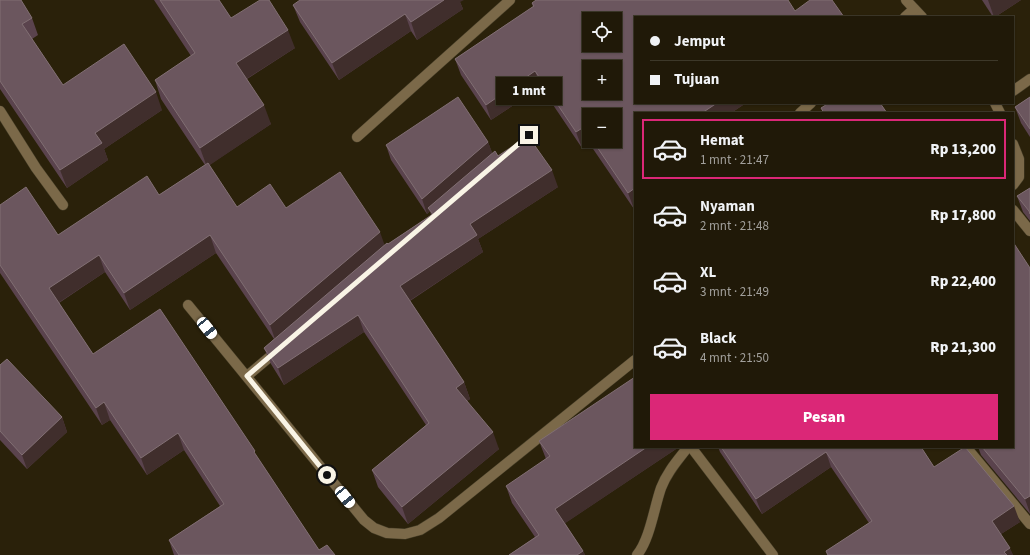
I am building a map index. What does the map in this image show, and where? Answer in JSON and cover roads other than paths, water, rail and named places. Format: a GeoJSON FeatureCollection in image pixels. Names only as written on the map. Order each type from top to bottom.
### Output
{"type":"FeatureCollection","features":[{"type":"Feature","properties":{"kind":"street"},"geometry":{"type":"LineString","coordinates":[[357,137],[510,0]]}},
{"type":"Feature","properties":{"kind":"street"},"geometry":{"type":"LineString","coordinates":[[906,0],[921,16]]}},
{"type":"Feature","properties":{"kind":"street"},"geometry":{"type":"LineString","coordinates":[[906,16],[914,9]]}},
{"type":"Feature","properties":{"kind":"street"},"geometry":{"type":"LineString","coordinates":[[1014,90],[1030,79]]}},
{"type":"Feature","properties":{"kind":"street"},"geometry":{"type":"LineString","coordinates":[[801,112],[809,104]]}},
{"type":"Feature","properties":{"kind":"street"},"geometry":{"type":"LineString","coordinates":[[0,111],[36,168],[63,205]]}},
{"type":"Feature","properties":{"kind":"street"},"geometry":{"type":"LineString","coordinates":[[1014,146],[1019,159],[1019,177],[1014,184]]}},
{"type":"Feature","properties":{"kind":"street"},"geometry":{"type":"LineString","coordinates":[[1014,211],[1030,231]]}},
{"type":"Feature","properties":{"kind":"street"},"geometry":{"type":"LineString","coordinates":[[188,305],[364,520],[374,528],[387,532],[405,534],[420,530],[439,518],[634,361]]}},
{"type":"Feature","properties":{"kind":"street"},"geometry":{"type":"LineString","coordinates":[[247,376],[283,345]]}},
{"type":"Feature","properties":{"kind":"street"},"geometry":{"type":"LineString","coordinates":[[637,555],[645,540],[661,488],[670,469],[689,448]]}},
{"type":"Feature","properties":{"kind":"street"},"geometry":{"type":"LineString","coordinates":[[691,448],[773,555]]}},
{"type":"Feature","properties":{"kind":"street"},"geometry":{"type":"LineString","coordinates":[[967,448],[1030,524]]}}]}
